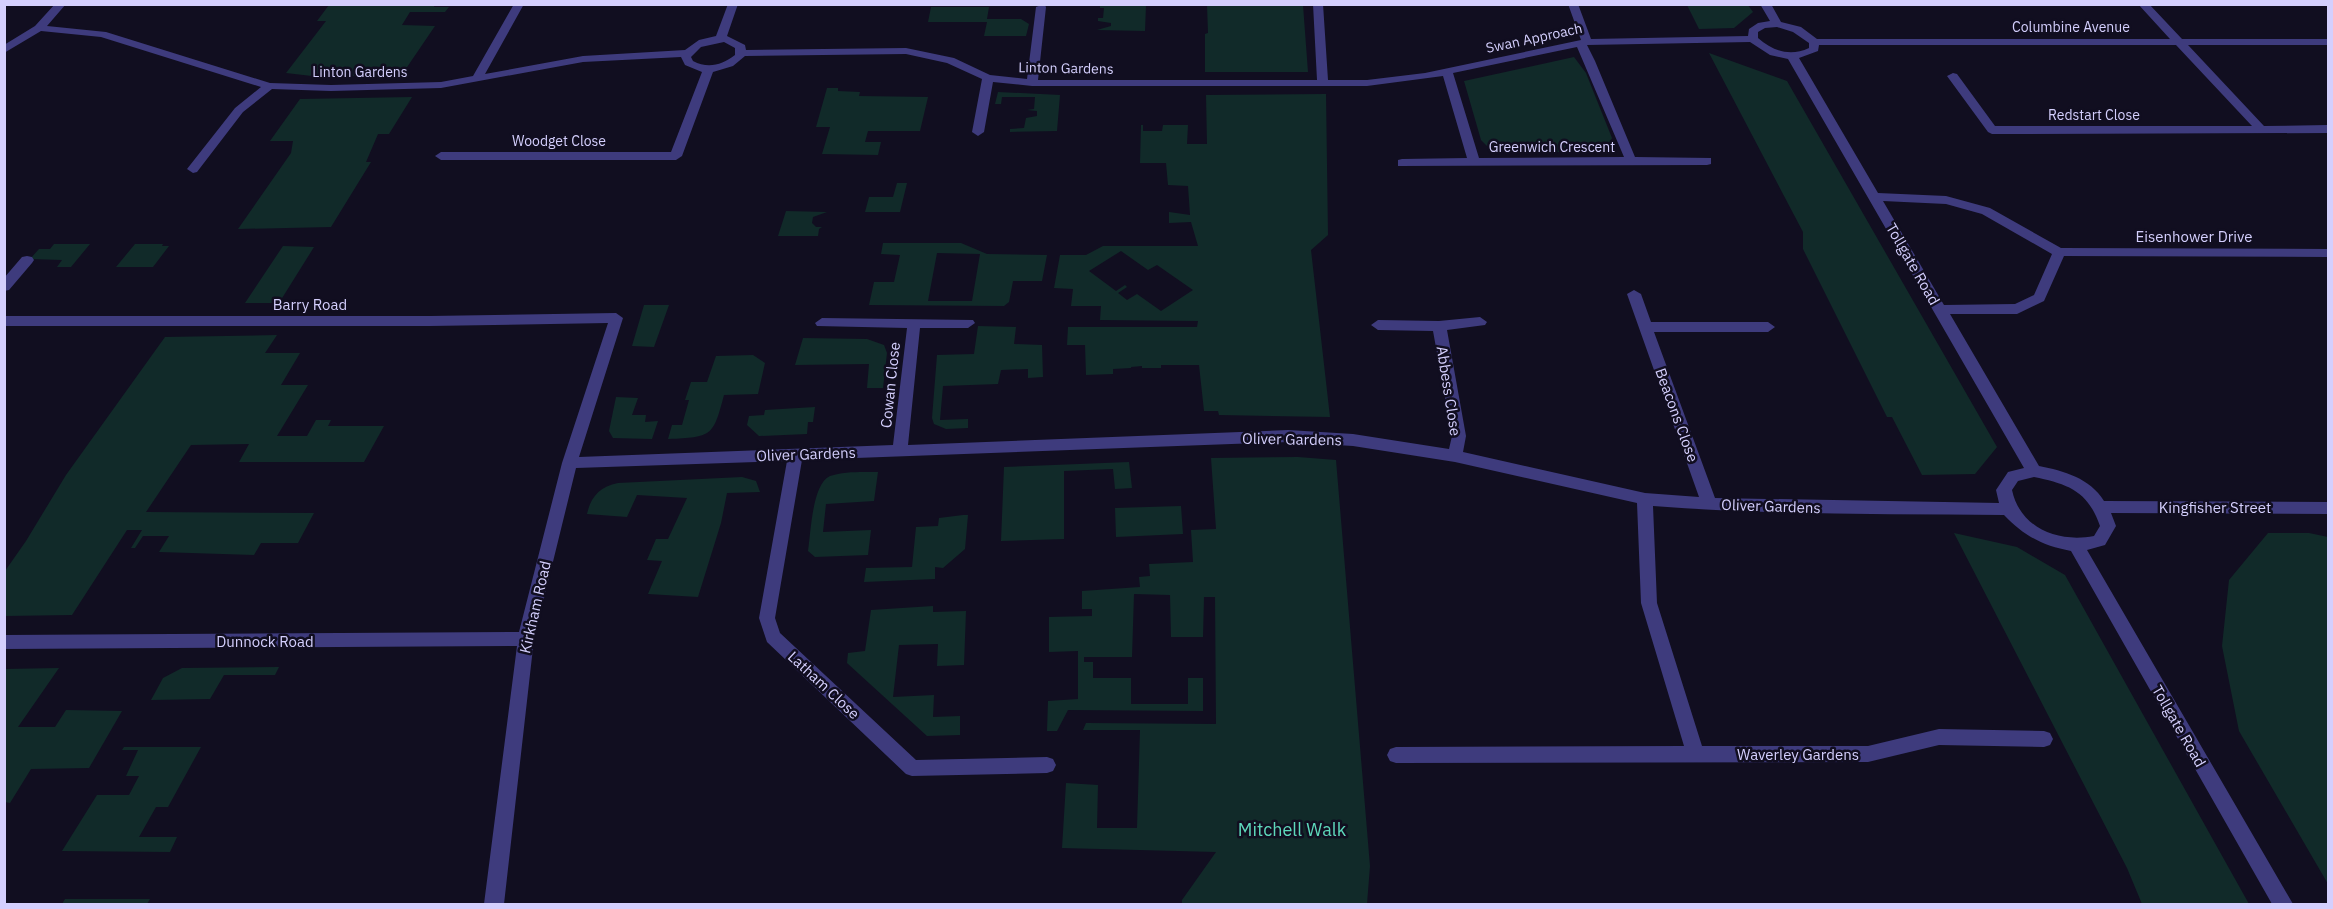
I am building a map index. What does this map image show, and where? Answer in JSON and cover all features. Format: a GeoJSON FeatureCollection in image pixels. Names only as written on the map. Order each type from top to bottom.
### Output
{"type":"FeatureCollection","features":[{"type":"Feature","properties":{"kind":"street"},"geometry":{"type":"LineString","coordinates":[[4,50],[39,28],[61,4]]}},
{"type":"Feature","properties":{"kind":"street"},"geometry":{"type":"LineString","coordinates":[[476,80],[519,4]]}},
{"type":"Feature","properties":{"kind":"street"},"geometry":{"type":"LineString","coordinates":[[720,39],[733,4]]}},
{"type":"Feature","properties":{"kind":"street"},"geometry":{"type":"LineString","coordinates":[[1318,4],[1323,83]]}},
{"type":"Feature","properties":{"kind":"street","name":"Greenwich Crescent"},"geometry":{"type":"LineString","coordinates":[[1447,72],[1474,162],[1631,161],[1590,61],[1573,4]]}},
{"type":"Feature","properties":{"kind":"street"},"geometry":{"type":"LineString","coordinates":[[1765,4],[1777,24]]}},
{"type":"Feature","properties":{"kind":"street"},"geometry":{"type":"LineString","coordinates":[[2143,4],[2262,130]]}},
{"type":"Feature","properties":{"kind":"street"},"geometry":{"type":"LineString","coordinates":[[1032,83],[1041,7]]}},
{"type":"Feature","properties":{"kind":"street"},"geometry":{"type":"LineString","coordinates":[[1777,24],[1793,27],[1806,33],[1814,42],[1814,49],[1805,54],[1792,56],[1776,54],[1761,48],[1753,39],[1753,31],[1762,25],[1777,24]]}},
{"type":"Feature","properties":{"kind":"street","name":"Linton Gardens"},"geometry":{"type":"LineString","coordinates":[[39,28],[102,34],[269,86],[409,86],[476,80],[583,59],[687,53]]}},
{"type":"Feature","properties":{"kind":"street"},"geometry":{"type":"LineString","coordinates":[[720,39],[735,42],[741,47],[741,53],[730,64],[709,69],[692,66],[687,60],[687,53],[698,44],[720,39]]}},
{"type":"Feature","properties":{"kind":"street","name":"Swan Approach"},"geometry":{"type":"LineString","coordinates":[[1323,83],[1367,83],[1447,72],[1583,42],[1753,39]]}},
{"type":"Feature","properties":{"kind":"street","name":"Columbine Avenue"},"geometry":{"type":"LineString","coordinates":[[1814,42],[2328,42]]}},
{"type":"Feature","properties":{"kind":"street","name":"Linton Gardens"},"geometry":{"type":"LineString","coordinates":[[741,53],[906,51],[950,60],[988,78],[1032,83],[1323,83]]}},
{"type":"Feature","properties":{"kind":"street","name":"Tollgate Road"},"geometry":{"type":"LineString","coordinates":[[1792,56],[2034,471]]}},
{"type":"Feature","properties":{"kind":"street","name":"Woodget Close"},"geometry":{"type":"LineString","coordinates":[[441,156],[676,156],[709,69]]}},
{"type":"Feature","properties":{"kind":"street","name":"Redstart Close"},"geometry":{"type":"LineString","coordinates":[[1953,76],[1992,130],[2328,129]]}},
{"type":"Feature","properties":{"kind":"street"},"geometry":{"type":"LineString","coordinates":[[978,132],[988,78]]}},
{"type":"Feature","properties":{"kind":"street"},"geometry":{"type":"LineString","coordinates":[[193,169],[239,110],[269,86]]}},
{"type":"Feature","properties":{"kind":"street"},"geometry":{"type":"LineString","coordinates":[[1631,161],[1707,161]]}},
{"type":"Feature","properties":{"kind":"street"},"geometry":{"type":"LineString","coordinates":[[1402,163],[1474,162]]}},
{"type":"Feature","properties":{"kind":"street","name":"Eisenhower Drive"},"geometry":{"type":"LineString","coordinates":[[1875,197],[1946,200],[1986,211],[2059,252],[2328,253]]}},
{"type":"Feature","properties":{"kind":"street"},"geometry":{"type":"LineString","coordinates":[[1941,310],[2017,309],[2032,302],[2039,298],[2059,252]]}},
{"type":"Feature","properties":{"kind":"street"},"geometry":{"type":"LineString","coordinates":[[4,287],[27,260]]}},
{"type":"Feature","properties":{"kind":"street","name":"Beacons Close"},"geometry":{"type":"LineString","coordinates":[[1634,294],[1709,504]]}},
{"type":"Feature","properties":{"kind":"street","name":"Barry Road"},"geometry":{"type":"LineString","coordinates":[[4,321],[430,321],[616,318]]}},
{"type":"Feature","properties":{"kind":"street","name":"Kirkham Road"},"geometry":{"type":"LineString","coordinates":[[494,904],[526,639],[570,463],[616,318]]}},
{"type":"Feature","properties":{"kind":"street","name":"Abbess Close"},"geometry":{"type":"LineString","coordinates":[[1378,325],[1439,326],[1480,322]]}},
{"type":"Feature","properties":{"kind":"street","name":"Cowan Close"},"geometry":{"type":"LineString","coordinates":[[822,323],[968,323]]}},
{"type":"Feature","properties":{"kind":"street","name":"Cowan Close"},"geometry":{"type":"LineString","coordinates":[[900,451],[914,323]]}},
{"type":"Feature","properties":{"kind":"street","name":"Abbess Close"},"geometry":{"type":"LineString","coordinates":[[1439,326],[1459,435],[1455,456]]}},
{"type":"Feature","properties":{"kind":"street"},"geometry":{"type":"LineString","coordinates":[[1645,327],[1768,327]]}},
{"type":"Feature","properties":{"kind":"street","name":"Oliver Gardens"},"geometry":{"type":"LineString","coordinates":[[570,463],[1288,436],[1353,440],[1455,456],[1645,499],[1709,504],[2008,509]]}},
{"type":"Feature","properties":{"kind":"street","name":"Latham Close"},"geometry":{"type":"LineString","coordinates":[[795,455],[767,618],[773,637],[912,768],[1047,765]]}},
{"type":"Feature","properties":{"kind":"street"},"geometry":{"type":"LineString","coordinates":[[2034,471],[2060,476],[2068,480],[2084,489],[2102,507],[2108,526],[2099,541],[2076,546],[2050,541],[2025,527],[2008,509],[2004,490],[2013,476],[2034,471]]}},
{"type":"Feature","properties":{"kind":"street"},"geometry":{"type":"LineString","coordinates":[[1645,499],[1649,603],[1695,753]]}},
{"type":"Feature","properties":{"kind":"street","name":"Kingfisher Street"},"geometry":{"type":"LineString","coordinates":[[2102,507],[2328,508]]}},
{"type":"Feature","properties":{"kind":"street","name":"Tollgate Road"},"geometry":{"type":"LineString","coordinates":[[2076,546],[2283,904]]}},
{"type":"Feature","properties":{"kind":"street","name":"Dunnock Road"},"geometry":{"type":"LineString","coordinates":[[4,642],[526,639]]}},
{"type":"Feature","properties":{"kind":"street","name":"Waverley Gardens"},"geometry":{"type":"LineString","coordinates":[[1396,755],[1868,754],[1939,737],[2044,739]]}},
{"type":"Feature","properties":{"kind":"green space"},"geometry":{"type":"Polygon","coordinates":[[[435,4],[434,7],[449,7],[445,12],[410,12],[402,25],[435,26],[401,76],[312,76],[286,73],[326,21],[317,21],[329,5],[435,4]]]}},
{"type":"Feature","properties":{"kind":"green space"},"geometry":{"type":"Polygon","coordinates":[[[1100,4],[1161,5],[1146,5],[1145,31],[1097,30],[1111,26],[1111,23],[1098,21],[1098,18],[1103,18],[1104,8],[1100,8],[1100,4]]]}},
{"type":"Feature","properties":{"kind":"green space"},"geometry":{"type":"Polygon","coordinates":[[[1207,5],[1303,5],[1308,72],[1205,72],[1205,34],[1208,33],[1207,5]]]}},
{"type":"Feature","properties":{"kind":"green space"},"geometry":{"type":"Polygon","coordinates":[[[1687,5],[1748,5],[1753,12],[1734,28],[1699,29],[1687,5]]]}},
{"type":"Feature","properties":{"kind":"green space"},"geometry":{"type":"Polygon","coordinates":[[[931,7],[989,7],[987,19],[1021,19],[1029,24],[1026,36],[984,36],[987,22],[928,22],[931,7]]]}},
{"type":"Feature","properties":{"kind":"green space"},"geometry":{"type":"Polygon","coordinates":[[[1709,53],[1787,81],[1997,447],[1975,474],[1922,475],[1892,417],[1887,417],[1803,249],[1803,232],[1709,53]]]}},
{"type":"Feature","properties":{"kind":"green space"},"geometry":{"type":"Polygon","coordinates":[[[1574,57],[1586,73],[1612,138],[1609,145],[1593,152],[1504,152],[1488,147],[1481,140],[1464,81],[1574,57]]]}},
{"type":"Feature","properties":{"kind":"green space"},"geometry":{"type":"Polygon","coordinates":[[[827,88],[860,92],[859,96],[928,97],[920,131],[868,131],[865,142],[881,142],[878,155],[822,154],[830,127],[816,127],[827,88]]]}},
{"type":"Feature","properties":{"kind":"green space"},"geometry":{"type":"Polygon","coordinates":[[[998,92],[1060,95],[1057,131],[1010,132],[1010,129],[1024,128],[1026,118],[1037,116],[1037,111],[1027,110],[1034,109],[1035,97],[1002,97],[1001,104],[995,104],[998,92]]]}},
{"type":"Feature","properties":{"kind":"green space"},"geometry":{"type":"Polygon","coordinates":[[[1326,94],[1328,235],[1311,250],[1330,417],[1219,415],[1218,411],[1204,411],[1199,365],[1161,365],[1161,368],[1142,368],[1142,366],[1113,369],[1113,374],[1086,375],[1085,345],[1067,345],[1068,327],[1197,327],[1198,321],[1100,320],[1101,306],[1071,306],[1073,289],[1054,288],[1060,255],[1086,255],[1103,246],[1198,246],[1191,222],[1169,223],[1169,212],[1190,215],[1188,186],[1168,185],[1166,163],[1140,163],[1141,125],[1143,125],[1143,131],[1162,131],[1163,125],[1188,125],[1187,144],[1207,144],[1206,95],[1326,94]],[[1121,251],[1089,271],[1116,291],[1125,285],[1127,287],[1118,293],[1127,300],[1137,294],[1161,311],[1193,290],[1157,265],[1148,270],[1121,251]]]}},
{"type":"Feature","properties":{"kind":"green space"},"geometry":{"type":"Polygon","coordinates":[[[412,97],[389,134],[378,134],[366,162],[371,162],[331,227],[238,229],[291,153],[293,141],[270,141],[300,99],[412,97]]]}},
{"type":"Feature","properties":{"kind":"green space"},"geometry":{"type":"Polygon","coordinates":[[[897,183],[907,183],[900,212],[865,212],[869,197],[893,197],[897,183]]]}},
{"type":"Feature","properties":{"kind":"green space"},"geometry":{"type":"Polygon","coordinates":[[[786,211],[827,212],[813,217],[812,223],[816,227],[822,227],[819,229],[818,236],[778,236],[786,211]]]}},
{"type":"Feature","properties":{"kind":"green space"},"geometry":{"type":"Polygon","coordinates":[[[883,243],[961,243],[987,254],[1047,255],[1042,281],[1013,281],[1009,302],[1004,306],[869,305],[874,282],[894,282],[900,255],[881,254],[883,243]],[[937,253],[928,301],[972,301],[980,254],[937,253]]]}},
{"type":"Feature","properties":{"kind":"green space"},"geometry":{"type":"Polygon","coordinates":[[[54,244],[90,244],[71,267],[57,267],[62,260],[30,259],[39,249],[50,249],[54,244]]]}},
{"type":"Feature","properties":{"kind":"green space"},"geometry":{"type":"Polygon","coordinates":[[[135,244],[169,246],[153,267],[116,267],[135,244]]]}},
{"type":"Feature","properties":{"kind":"green space"},"geometry":{"type":"Polygon","coordinates":[[[283,246],[314,247],[279,303],[245,303],[283,246]]]}},
{"type":"Feature","properties":{"kind":"green space"},"geometry":{"type":"Polygon","coordinates":[[[644,305],[669,305],[654,347],[632,346],[644,305]]]}},
{"type":"Feature","properties":{"kind":"green space"},"geometry":{"type":"Polygon","coordinates":[[[978,326],[1016,327],[1014,344],[1042,345],[1043,377],[1028,378],[1028,369],[1001,370],[998,384],[943,386],[940,420],[968,419],[968,428],[946,429],[934,424],[932,418],[937,355],[974,354],[978,326]]]}},
{"type":"Feature","properties":{"kind":"green space"},"geometry":{"type":"Polygon","coordinates":[[[277,335],[265,353],[300,353],[281,385],[308,385],[277,436],[307,436],[316,420],[331,420],[328,426],[384,426],[364,462],[239,462],[249,444],[191,445],[146,512],[314,513],[298,543],[261,543],[254,555],[159,552],[169,536],[143,536],[135,548],[131,548],[142,530],[127,530],[72,615],[5,616],[5,571],[66,475],[165,337],[277,335]]]}},
{"type":"Feature","properties":{"kind":"green space"},"geometry":{"type":"Polygon","coordinates":[[[803,338],[867,339],[884,345],[887,353],[883,388],[867,388],[869,364],[795,365],[803,338]]]}},
{"type":"Feature","properties":{"kind":"green space"},"geometry":{"type":"Polygon","coordinates":[[[753,355],[765,363],[758,394],[724,395],[717,419],[708,432],[694,437],[668,439],[672,425],[682,425],[689,400],[685,400],[691,382],[707,382],[716,356],[753,355]]]}},
{"type":"Feature","properties":{"kind":"green space"},"geometry":{"type":"Polygon","coordinates":[[[616,397],[638,398],[632,415],[646,415],[645,422],[658,421],[652,439],[613,438],[609,431],[616,397]]]}},
{"type":"Feature","properties":{"kind":"green space"},"geometry":{"type":"Polygon","coordinates":[[[815,407],[813,422],[808,422],[807,434],[759,436],[747,425],[749,416],[764,415],[765,410],[815,407]]]}},
{"type":"Feature","properties":{"kind":"green space","name":"Mitchell Walk"},"geometry":{"type":"Polygon","coordinates":[[[1298,457],[1336,460],[1370,866],[1367,904],[1182,904],[1182,900],[1216,852],[1062,848],[1066,783],[1098,785],[1097,828],[1137,828],[1140,730],[1083,730],[1086,723],[1216,724],[1215,597],[1204,597],[1203,637],[1171,637],[1170,595],[1134,594],[1132,657],[1084,657],[1084,662],[1093,662],[1093,678],[1131,678],[1131,704],[1188,704],[1188,678],[1203,678],[1203,711],[1068,710],[1057,731],[1047,731],[1048,701],[1078,699],[1078,651],[1049,652],[1049,617],[1092,616],[1092,609],[1082,609],[1082,591],[1140,587],[1139,577],[1150,576],[1149,564],[1193,562],[1191,530],[1216,529],[1211,458],[1298,457]]]}},
{"type":"Feature","properties":{"kind":"green space"},"geometry":{"type":"Polygon","coordinates":[[[1129,462],[1132,488],[1115,489],[1113,469],[1064,471],[1064,539],[1001,541],[1004,467],[1129,462]]]}},
{"type":"Feature","properties":{"kind":"green space"},"geometry":{"type":"Polygon","coordinates":[[[878,472],[874,501],[826,504],[823,532],[871,530],[868,555],[815,557],[808,551],[810,532],[816,498],[824,481],[830,476],[841,473],[878,472]]]}},
{"type":"Feature","properties":{"kind":"green space"},"geometry":{"type":"Polygon","coordinates":[[[742,477],[756,481],[760,492],[727,493],[721,523],[698,597],[648,594],[662,561],[647,560],[656,539],[668,539],[687,498],[637,495],[627,517],[587,514],[597,493],[618,483],[742,477]]]}},
{"type":"Feature","properties":{"kind":"green space"},"geometry":{"type":"Polygon","coordinates":[[[1181,506],[1183,534],[1116,537],[1115,508],[1181,506]]]}},
{"type":"Feature","properties":{"kind":"green space"},"geometry":{"type":"Polygon","coordinates":[[[968,515],[965,549],[943,568],[935,567],[935,579],[864,582],[866,568],[912,567],[916,527],[938,526],[939,518],[968,515]]]}},
{"type":"Feature","properties":{"kind":"green space"},"geometry":{"type":"Polygon","coordinates":[[[1954,533],[2017,547],[2065,575],[2249,904],[2142,904],[2127,868],[1954,533]]]}},
{"type":"Feature","properties":{"kind":"green space"},"geometry":{"type":"Polygon","coordinates":[[[2268,533],[2309,533],[2328,537],[2328,884],[2239,731],[2222,646],[2229,580],[2268,533]]]}},
{"type":"Feature","properties":{"kind":"green space"},"geometry":{"type":"Polygon","coordinates":[[[933,606],[933,612],[966,611],[964,665],[937,666],[938,644],[899,645],[893,697],[934,695],[933,717],[960,716],[960,735],[927,736],[847,663],[848,653],[865,651],[871,610],[933,606]]]}},
{"type":"Feature","properties":{"kind":"green space"},"geometry":{"type":"Polygon","coordinates":[[[279,667],[275,675],[224,675],[210,699],[151,700],[163,678],[182,668],[279,667]]]}},
{"type":"Feature","properties":{"kind":"green space"},"geometry":{"type":"Polygon","coordinates":[[[59,668],[18,727],[55,727],[66,710],[122,711],[89,768],[31,769],[10,803],[5,802],[5,669],[59,668]]]}},
{"type":"Feature","properties":{"kind":"green space"},"geometry":{"type":"Polygon","coordinates":[[[124,747],[201,747],[168,807],[156,807],[139,837],[177,837],[170,852],[62,851],[97,795],[129,795],[139,776],[126,776],[138,750],[122,750],[124,747]]]}},
{"type":"Feature","properties":{"kind":"green space"},"geometry":{"type":"Polygon","coordinates":[[[65,899],[150,899],[147,904],[62,904],[65,899]]]}}]}
